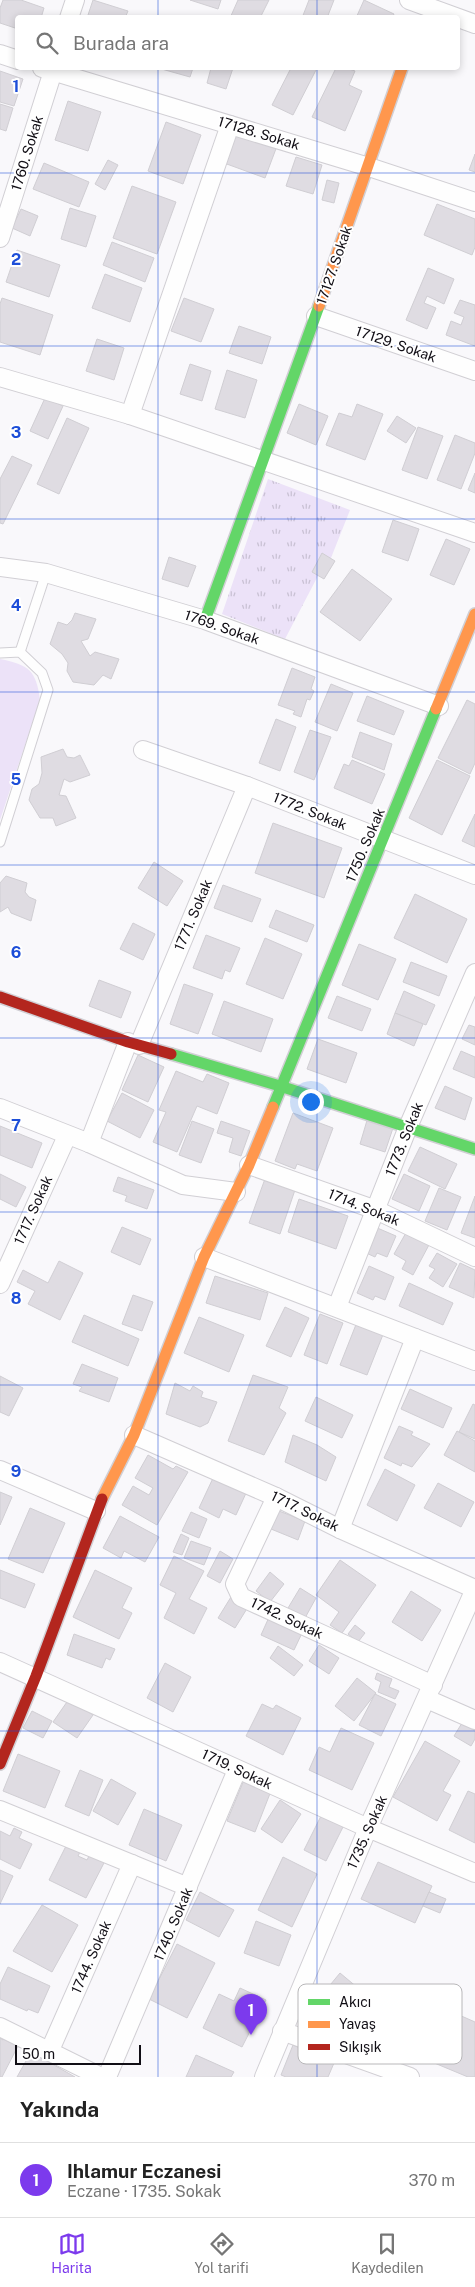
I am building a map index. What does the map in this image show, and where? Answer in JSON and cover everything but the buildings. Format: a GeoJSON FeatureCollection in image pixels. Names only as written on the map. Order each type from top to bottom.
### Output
{"type":"FeatureCollection","features":[{"type":"Feature","properties":{"kind":"street"},"geometry":{"type":"LineString","coordinates":[[70,15],[74,0]]}},
{"type":"Feature","properties":{"kind":"street"},"geometry":{"type":"LineString","coordinates":[[417,8],[442,15]]}},
{"type":"Feature","properties":{"kind":"street"},"geometry":{"type":"LineString","coordinates":[[460,20],[475,24]]}},
{"type":"Feature","properties":{"kind":"street"},"geometry":{"type":"LineString","coordinates":[[0,54],[15,59]]}},
{"type":"Feature","properties":{"kind":"street","name":"1760. Sokak"},"geometry":{"type":"LineString","coordinates":[[0,238],[49,70]]}},
{"type":"Feature","properties":{"kind":"street","name":"17128. Sokak"},"geometry":{"type":"LineString","coordinates":[[52,70],[369,166],[475,202]]}},
{"type":"Feature","properties":{"kind":"street","name":"17127. Sokak"},"geometry":{"type":"LineString","coordinates":[[205,620],[261,460],[316,316],[401,70]]}},
{"type":"Feature","properties":{"kind":"street"},"geometry":{"type":"LineString","coordinates":[[130,415],[230,125]]}},
{"type":"Feature","properties":{"kind":"street","name":"17129. Sokak"},"geometry":{"type":"LineString","coordinates":[[316,316],[475,371]]}},
{"type":"Feature","properties":{"kind":"street"},"geometry":{"type":"LineString","coordinates":[[0,377],[130,415],[475,533]]}},
{"type":"Feature","properties":{"kind":"street","name":"1769. Sokak"},"geometry":{"type":"LineString","coordinates":[[0,567],[46,573],[205,620],[439,706]]}},
{"type":"Feature","properties":{"kind":"street","name":"1750. Sokak"},"geometry":{"type":"LineString","coordinates":[[0,1764],[36,1676],[96,1510],[134,1435],[204,1257],[249,1165],[280,1086],[439,706],[475,614]]}},
{"type":"Feature","properties":{"kind":"street","name":"1772. Sokak"},"geometry":{"type":"LineString","coordinates":[[143,750],[247,786],[475,875]]}},
{"type":"Feature","properties":{"kind":"street","name":"1771. Sokak"},"geometry":{"type":"LineString","coordinates":[[89,1143],[247,786]]}},
{"type":"Feature","properties":{"kind":"street","name":"1773. Sokak"},"geometry":{"type":"LineString","coordinates":[[337,1307],[408,1127],[475,973]]}},
{"type":"Feature","properties":{"kind":"street"},"geometry":{"type":"LineString","coordinates":[[0,997],[133,1043],[280,1086],[475,1149]]}},
{"type":"Feature","properties":{"kind":"street"},"geometry":{"type":"LineString","coordinates":[[0,1108],[67,1136],[89,1143],[183,1185],[236,1192]]}},
{"type":"Feature","properties":{"kind":"street","name":"1717. Sokak"},"geometry":{"type":"LineString","coordinates":[[0,1284],[67,1136]]}},
{"type":"Feature","properties":{"kind":"street","name":"1714. Sokak"},"geometry":{"type":"LineString","coordinates":[[249,1165],[376,1210],[475,1257]]}},
{"type":"Feature","properties":{"kind":"street"},"geometry":{"type":"LineString","coordinates":[[204,1257],[475,1361]]}},
{"type":"Feature","properties":{"kind":"street"},"geometry":{"type":"LineString","coordinates":[[340,1529],[415,1338]]}},
{"type":"Feature","properties":{"kind":"street","name":"1717. Sokak"},"geometry":{"type":"LineString","coordinates":[[134,1435],[276,1497],[340,1529],[475,1589]]}},
{"type":"Feature","properties":{"kind":"street"},"geometry":{"type":"LineString","coordinates":[[0,1470],[96,1510]]}},
{"type":"Feature","properties":{"kind":"street","name":"1742. Sokak"},"geometry":{"type":"LineString","coordinates":[[276,1497],[235,1584],[241,1597],[430,1692]]}},
{"type":"Feature","properties":{"kind":"street","name":"1735. Sokak"},"geometry":{"type":"LineString","coordinates":[[302,1984],[368,1828],[475,1589]]}},
{"type":"Feature","properties":{"kind":"street","name":"1719. Sokak"},"geometry":{"type":"LineString","coordinates":[[0,1662],[36,1676],[237,1770],[368,1828],[475,1872]]}},
{"type":"Feature","properties":{"kind":"street"},"geometry":{"type":"LineString","coordinates":[[430,1692],[475,1720]]}},
{"type":"Feature","properties":{"kind":"street","name":"1740. Sokak"},"geometry":{"type":"LineString","coordinates":[[107,2077],[237,1770]]}},
{"type":"Feature","properties":{"kind":"street"},"geometry":{"type":"LineString","coordinates":[[0,1810],[188,1887]]}},
{"type":"Feature","properties":{"kind":"street","name":"1744. Sokak"},"geometry":{"type":"LineString","coordinates":[[50,2050],[132,1864]]}},
{"type":"Feature","properties":{"kind":"street","name":"1735. Sokak"},"geometry":{"type":"LineString","coordinates":[[264,2077],[298,1993]]}},
{"type":"Feature","properties":{"kind":"street"},"geometry":{"type":"LineString","coordinates":[[0,2027],[50,2050],[101,2077]]}},
{"type":"Feature","properties":{"kind":"street"},"geometry":{"type":"LineString","coordinates":[[282,2031],[298,2037]]}},
{"type":"Feature","properties":{"kind":"street"},"geometry":{"type":"LineString","coordinates":[[373,2064],[406,2076]]}},
{"type":"Feature","properties":{"kind":"lane"},"geometry":{"type":"LineString","coordinates":[[20,652],[46,573]]}},
{"type":"Feature","properties":{"kind":"lane"},"geometry":{"type":"LineString","coordinates":[[0,653],[20,652],[42,673],[48,690],[0,842]]}},
{"type":"Feature","properties":{"kind":"green space"},"geometry":{"type":"Polygon","coordinates":[[[268,479],[350,510],[327,568],[321,570],[285,639],[222,614],[268,479]]]}},
{"type":"Feature","properties":{"kind":"green space"},"geometry":{"type":"Polygon","coordinates":[[[0,659],[18,664],[29,670],[36,682],[40,700],[0,820],[0,659]]]}},
{"type":"Feature","properties":{"kind":"traffic: fast"},"geometry":{"type":"LineString","coordinates":[[205,620],[319,306]]}},
{"type":"Feature","properties":{"kind":"traffic: fast"},"geometry":{"type":"LineString","coordinates":[[273,1107],[436,709]]}},
{"type":"Feature","properties":{"kind":"traffic: fast"},"geometry":{"type":"LineString","coordinates":[[171,1054],[280,1086],[475,1149]]}},
{"type":"Feature","properties":{"kind":"traffic: slow"},"geometry":{"type":"LineString","coordinates":[[319,306],[401,70]]}},
{"type":"Feature","properties":{"kind":"traffic: slow"},"geometry":{"type":"LineString","coordinates":[[436,709],[475,614]]}},
{"type":"Feature","properties":{"kind":"traffic: slow"},"geometry":{"type":"LineString","coordinates":[[102,1499],[134,1435],[204,1257],[249,1165],[273,1107]]}},
{"type":"Feature","properties":{"kind":"traffic: jam"},"geometry":{"type":"LineString","coordinates":[[0,997],[128,1042],[171,1054]]}},
{"type":"Feature","properties":{"kind":"traffic: jam"},"geometry":{"type":"LineString","coordinates":[[0,1764],[36,1676],[102,1499]]}},
{"type":"Feature","properties":{"kind":"place","name":"Ihlamur Eczanesi"},"geometry":{"type":"Point","coordinates":[251,2035]}}]}
